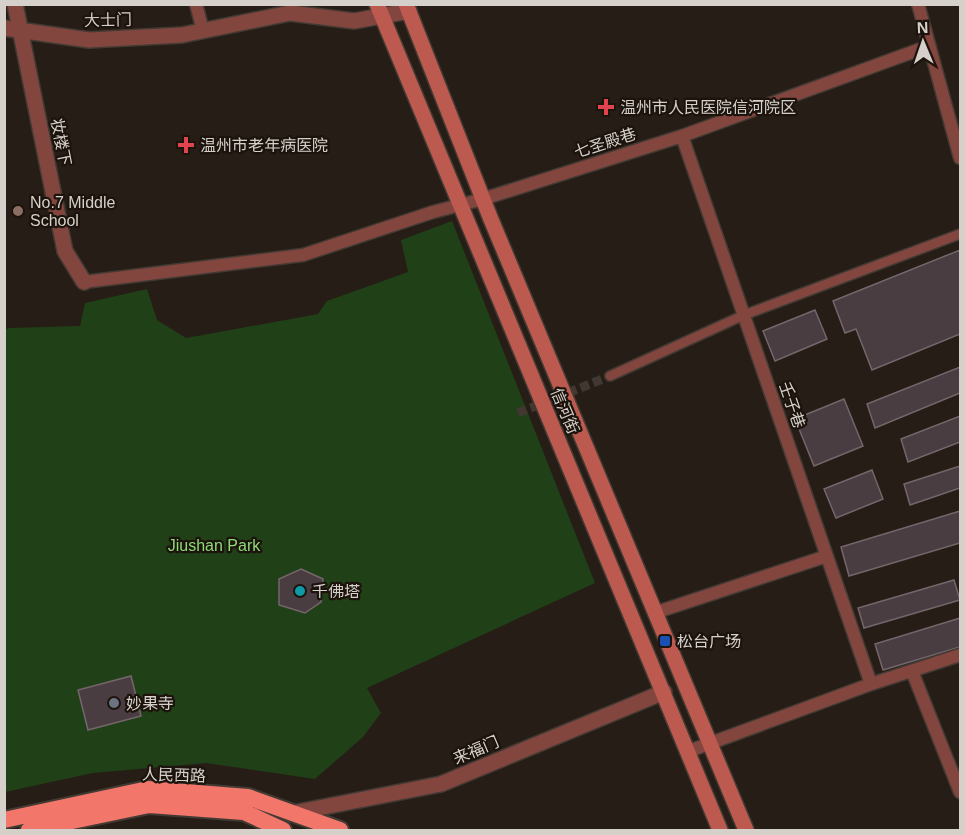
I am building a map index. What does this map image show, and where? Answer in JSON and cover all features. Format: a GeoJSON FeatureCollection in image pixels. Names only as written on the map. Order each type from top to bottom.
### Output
{"type":"FeatureCollection","features":[{"type":"Feature","properties":{"kind":"highway","name":"人民西路"},"geometry":{"type":"LineString","coordinates":[[4,820],[148,789],[248,797],[340,831]]}},
{"type":"Feature","properties":{"kind":"highway","name":"人民西路"},"geometry":{"type":"LineString","coordinates":[[29,831],[149,805],[244,812],[283,831]]}},
{"type":"Feature","properties":{"kind":"main road","name":"信河街"},"geometry":{"type":"LineString","coordinates":[[408,8],[483,199],[746,831]]}},
{"type":"Feature","properties":{"kind":"main road","name":"信河街"},"geometry":{"type":"LineString","coordinates":[[379,11],[689,751],[720,831]]}},
{"type":"Feature","properties":{"kind":"street","name":"妆楼下"},"geometry":{"type":"LineString","coordinates":[[15,4],[65,251],[84,282]]}},
{"type":"Feature","properties":{"kind":"street"},"geometry":{"type":"LineString","coordinates":[[196,4],[203,31]]}},
{"type":"Feature","properties":{"kind":"street"},"geometry":{"type":"LineString","coordinates":[[918,4],[960,158]]}},
{"type":"Feature","properties":{"kind":"street","name":"大士门"},"geometry":{"type":"LineString","coordinates":[[4,28],[89,40],[182,35],[290,13],[354,21],[379,11],[408,8]]}},
{"type":"Feature","properties":{"kind":"street","name":"七圣殿巷"},"geometry":{"type":"LineString","coordinates":[[84,282],[303,255],[433,212],[483,199],[682,136],[929,46]]}},
{"type":"Feature","properties":{"kind":"street","name":"壬子巷"},"geometry":{"type":"LineString","coordinates":[[682,136],[871,684]]}},
{"type":"Feature","properties":{"kind":"street"},"geometry":{"type":"LineString","coordinates":[[609,376],[744,315],[960,234]]}},
{"type":"Feature","properties":{"kind":"street"},"geometry":{"type":"LineString","coordinates":[[654,613],[827,556]]}},
{"type":"Feature","properties":{"kind":"street"},"geometry":{"type":"LineString","coordinates":[[689,751],[871,684],[960,655]]}},
{"type":"Feature","properties":{"kind":"street"},"geometry":{"type":"LineString","coordinates":[[912,671],[960,792]]}},
{"type":"Feature","properties":{"kind":"street","name":"来福门"},"geometry":{"type":"LineString","coordinates":[[293,813],[441,784],[664,692]]}},
{"type":"Feature","properties":{"kind":"green space","name":"Jiushan Park"},"geometry":{"type":"Polygon","coordinates":[[[452,221],[595,583],[367,688],[381,713],[363,737],[315,779],[206,763],[93,773],[5,792],[4,330],[80,326],[85,303],[147,289],[157,320],[186,338],[318,314],[327,301],[408,272],[401,240],[452,221]]]}},
{"type":"Feature","properties":{"kind":"building"},"geometry":{"type":"Polygon","coordinates":[[[960,250],[960,334],[872,370],[856,329],[845,333],[833,301],[960,250]]]}},
{"type":"Feature","properties":{"kind":"building"},"geometry":{"type":"Polygon","coordinates":[[[815,310],[827,339],[775,361],[763,331],[815,310]]]}},
{"type":"Feature","properties":{"kind":"building"},"geometry":{"type":"Polygon","coordinates":[[[960,367],[960,393],[875,428],[867,404],[960,367]]]}},
{"type":"Feature","properties":{"kind":"building"},"geometry":{"type":"Polygon","coordinates":[[[844,399],[863,446],[814,466],[795,419],[844,399]]]}},
{"type":"Feature","properties":{"kind":"building"},"geometry":{"type":"Polygon","coordinates":[[[960,416],[960,442],[908,462],[901,439],[960,416]]]}},
{"type":"Feature","properties":{"kind":"building"},"geometry":{"type":"Polygon","coordinates":[[[960,466],[960,488],[910,505],[904,484],[960,466]]]}},
{"type":"Feature","properties":{"kind":"building"},"geometry":{"type":"Polygon","coordinates":[[[872,470],[883,499],[836,518],[824,489],[872,470]]]}},
{"type":"Feature","properties":{"kind":"building"},"geometry":{"type":"Polygon","coordinates":[[[960,511],[960,543],[849,576],[841,547],[960,511]]]}},
{"type":"Feature","properties":{"kind":"building","name":"千佛塔"},"geometry":{"type":"Polygon","coordinates":[[[301,569],[323,579],[321,602],[305,613],[279,605],[279,579],[301,569]]]}},
{"type":"Feature","properties":{"kind":"building"},"geometry":{"type":"Polygon","coordinates":[[[954,580],[960,600],[864,628],[858,608],[954,580]]]}},
{"type":"Feature","properties":{"kind":"building"},"geometry":{"type":"Polygon","coordinates":[[[960,618],[960,647],[883,670],[875,644],[960,618]]]}},
{"type":"Feature","properties":{"kind":"building"},"geometry":{"type":"Polygon","coordinates":[[[131,676],[141,716],[88,730],[78,690],[131,676]]]}},
{"type":"Feature","properties":{"kind":"tunnel"},"geometry":{"type":"LineString","coordinates":[[518,413],[610,376]]}},
{"type":"Feature","properties":{"kind":"place","name":"温州市人民医院信河院区"},"geometry":{"type":"Point","coordinates":[606,107]}},
{"type":"Feature","properties":{"kind":"place","name":"温州市老年病医院"},"geometry":{"type":"Point","coordinates":[186,145]}},
{"type":"Feature","properties":{"kind":"place","name":"No.7 Middle School"},"geometry":{"type":"Point","coordinates":[18,211]}},
{"type":"Feature","properties":{"kind":"place","name":"千佛塔"},"geometry":{"type":"Point","coordinates":[300,591]}},
{"type":"Feature","properties":{"kind":"place","name":"松台广场"},"geometry":{"type":"Point","coordinates":[665,641]}},
{"type":"Feature","properties":{"kind":"place","name":"妙果寺"},"geometry":{"type":"Point","coordinates":[114,703]}}]}
